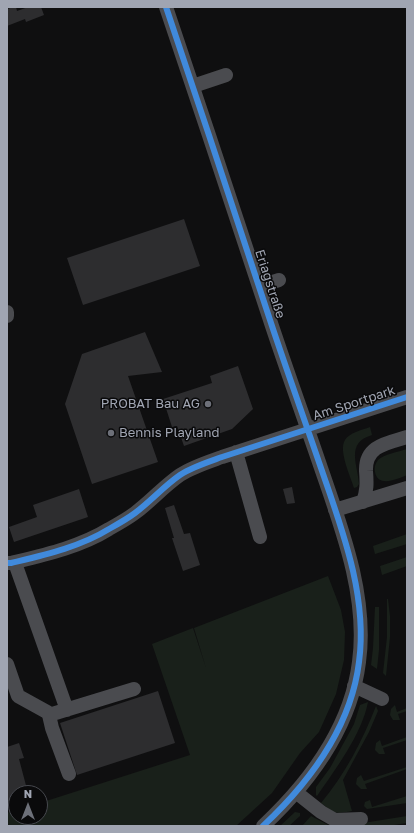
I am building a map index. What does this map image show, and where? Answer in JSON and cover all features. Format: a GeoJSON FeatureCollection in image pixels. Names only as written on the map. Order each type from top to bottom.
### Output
{"type":"FeatureCollection","features":[{"type":"Feature","properties":{"kind":"street","name":"Eriagstraße"},"geometry":{"type":"LineString","coordinates":[[166,7],[335,510],[352,568],[361,615],[359,663],[354,686],[345,715],[333,741],[297,793],[263,826]]}},
{"type":"Feature","properties":{"kind":"street"},"geometry":{"type":"LineString","coordinates":[[193,86],[226,75]]}},
{"type":"Feature","properties":{"kind":"street"},"geometry":{"type":"LineString","coordinates":[[260,286],[279,280]]}},
{"type":"Feature","properties":{"kind":"street","name":"Am Sportpark"},"geometry":{"type":"LineString","coordinates":[[11,563],[46,555],[87,540],[108,530],[135,513],[181,475],[199,466],[236,452],[407,397]]}},
{"type":"Feature","properties":{"kind":"street"},"geometry":{"type":"LineString","coordinates":[[363,502],[367,487],[366,469],[369,455],[374,449],[381,445],[407,436]]}},
{"type":"Feature","properties":{"kind":"street"},"geometry":{"type":"LineString","coordinates":[[236,452],[260,537]]}},
{"type":"Feature","properties":{"kind":"street"},"geometry":{"type":"LineString","coordinates":[[335,510],[407,488]]}},
{"type":"Feature","properties":{"kind":"street"},"geometry":{"type":"LineString","coordinates":[[11,563],[67,710]]}},
{"type":"Feature","properties":{"kind":"street"},"geometry":{"type":"LineString","coordinates":[[7,664],[18,696],[47,712],[49,715],[52,728],[69,774]]}},
{"type":"Feature","properties":{"kind":"street"},"geometry":{"type":"LineString","coordinates":[[354,686],[382,699]]}},
{"type":"Feature","properties":{"kind":"street"},"geometry":{"type":"LineString","coordinates":[[49,715],[134,689]]}},
{"type":"Feature","properties":{"kind":"street"},"geometry":{"type":"LineString","coordinates":[[297,793],[320,812],[335,820],[361,819]]}},
{"type":"Feature","properties":{"kind":"shaded area"},"geometry":{"type":"Polygon","coordinates":[[[370,427],[372,435],[358,443],[356,449],[355,455],[359,484],[354,488],[344,457],[343,445],[349,435],[370,427]]]}},
{"type":"Feature","properties":{"kind":"shaded area"},"geometry":{"type":"Polygon","coordinates":[[[407,449],[407,475],[388,481],[380,480],[375,472],[376,463],[378,460],[387,455],[407,449]]]}},
{"type":"Feature","properties":{"kind":"shaded area"},"geometry":{"type":"Polygon","coordinates":[[[407,534],[407,544],[375,554],[373,546],[407,534]]]}},
{"type":"Feature","properties":{"kind":"shaded area"},"geometry":{"type":"Polygon","coordinates":[[[407,557],[407,566],[382,575],[380,566],[407,557]]]}},
{"type":"Feature","properties":{"kind":"shaded area"},"geometry":{"type":"Polygon","coordinates":[[[328,576],[341,610],[345,632],[344,660],[336,694],[319,732],[300,753],[272,793],[236,826],[7,826],[8,813],[8,825],[48,825],[48,800],[190,755],[152,644],[193,628],[206,668],[194,628],[328,576]]]}},
{"type":"Feature","properties":{"kind":"shaded area"},"geometry":{"type":"Polygon","coordinates":[[[387,599],[390,616],[390,637],[386,676],[383,673],[387,637],[387,599]]]}},
{"type":"Feature","properties":{"kind":"shaded area"},"geometry":{"type":"Polygon","coordinates":[[[375,607],[379,607],[379,650],[377,669],[371,665],[375,607]]]}},
{"type":"Feature","properties":{"kind":"shaded area"},"geometry":{"type":"Polygon","coordinates":[[[368,702],[365,714],[354,739],[317,796],[316,787],[330,768],[354,724],[360,705],[368,702]]]}},
{"type":"Feature","properties":{"kind":"shaded area"},"geometry":{"type":"Polygon","coordinates":[[[395,705],[397,712],[407,708],[407,711],[398,714],[400,720],[393,720],[390,715],[391,709],[395,705]]]}},
{"type":"Feature","properties":{"kind":"shaded area"},"geometry":{"type":"Polygon","coordinates":[[[376,706],[378,711],[369,732],[343,780],[352,811],[338,813],[332,811],[321,803],[338,781],[352,757],[376,706]]]}},
{"type":"Feature","properties":{"kind":"shaded area"},"geometry":{"type":"Polygon","coordinates":[[[407,737],[407,740],[383,748],[385,754],[379,754],[375,750],[376,743],[380,740],[382,746],[407,737]]]}},
{"type":"Feature","properties":{"kind":"shaded area"},"geometry":{"type":"Polygon","coordinates":[[[407,767],[407,769],[365,784],[367,789],[361,789],[356,784],[357,778],[361,775],[364,781],[407,767]]]}},
{"type":"Feature","properties":{"kind":"shaded area"},"geometry":{"type":"Polygon","coordinates":[[[407,796],[407,803],[367,809],[364,806],[365,802],[370,800],[372,807],[407,796]]]}},
{"type":"Feature","properties":{"kind":"shaded area"},"geometry":{"type":"Polygon","coordinates":[[[295,812],[300,813],[300,816],[289,826],[280,826],[295,812]]]}},
{"type":"Feature","properties":{"kind":"shaded area"},"geometry":{"type":"Polygon","coordinates":[[[311,816],[330,826],[302,826],[311,816]]]}},
{"type":"Feature","properties":{"kind":"shaded area"},"geometry":{"type":"Polygon","coordinates":[[[407,816],[407,823],[388,826],[344,826],[407,816]]]}},
{"type":"Feature","properties":{"kind":"building"},"geometry":{"type":"Polygon","coordinates":[[[16,7],[17,11],[28,7],[41,7],[44,15],[26,22],[25,19],[7,26],[7,9],[16,7]]]}},
{"type":"Feature","properties":{"kind":"building"},"geometry":{"type":"Polygon","coordinates":[[[184,219],[200,266],[83,305],[67,258],[184,219]]]}},
{"type":"Feature","properties":{"kind":"building","name":"Bennis Playland"},"geometry":{"type":"Polygon","coordinates":[[[145,332],[162,372],[128,376],[158,462],[92,484],[65,404],[82,354],[145,332]]]}},
{"type":"Feature","properties":{"kind":"building","name":"PROBAT Bau AG"},"geometry":{"type":"Polygon","coordinates":[[[238,366],[253,409],[232,429],[184,446],[177,426],[172,427],[163,399],[212,383],[210,376],[238,366]]]}},
{"type":"Feature","properties":{"kind":"building"},"geometry":{"type":"Polygon","coordinates":[[[292,487],[295,503],[287,504],[283,489],[292,487]]]}},
{"type":"Feature","properties":{"kind":"building"},"geometry":{"type":"Polygon","coordinates":[[[79,489],[88,517],[14,542],[9,527],[37,517],[33,505],[79,489]]]}},
{"type":"Feature","properties":{"kind":"building"},"geometry":{"type":"Polygon","coordinates":[[[174,505],[184,534],[190,533],[200,565],[183,571],[172,538],[174,538],[165,508],[174,505]]]}},
{"type":"Feature","properties":{"kind":"building"},"geometry":{"type":"Polygon","coordinates":[[[158,691],[175,743],[77,775],[60,723],[158,691]]]}},
{"type":"Feature","properties":{"kind":"building"},"geometry":{"type":"Polygon","coordinates":[[[19,743],[24,758],[19,759],[26,785],[8,785],[7,802],[7,747],[19,743]]]}},
{"type":"Feature","properties":{"kind":"cycle path"},"geometry":{"type":"LineString","coordinates":[[166,7],[278,344],[345,539],[360,613],[361,638],[355,686],[338,731],[312,772],[297,791],[263,826]]}},
{"type":"Feature","properties":{"kind":"cycle path"},"geometry":{"type":"LineString","coordinates":[[7,563],[62,550],[98,535],[135,513],[180,475],[200,465],[407,397]]}},
{"type":"Feature","properties":{"kind":"place","name":"PROBAT Bau AG"},"geometry":{"type":"Point","coordinates":[208,404]}},
{"type":"Feature","properties":{"kind":"place","name":"Bennis Playland"},"geometry":{"type":"Point","coordinates":[111,433]}}]}
